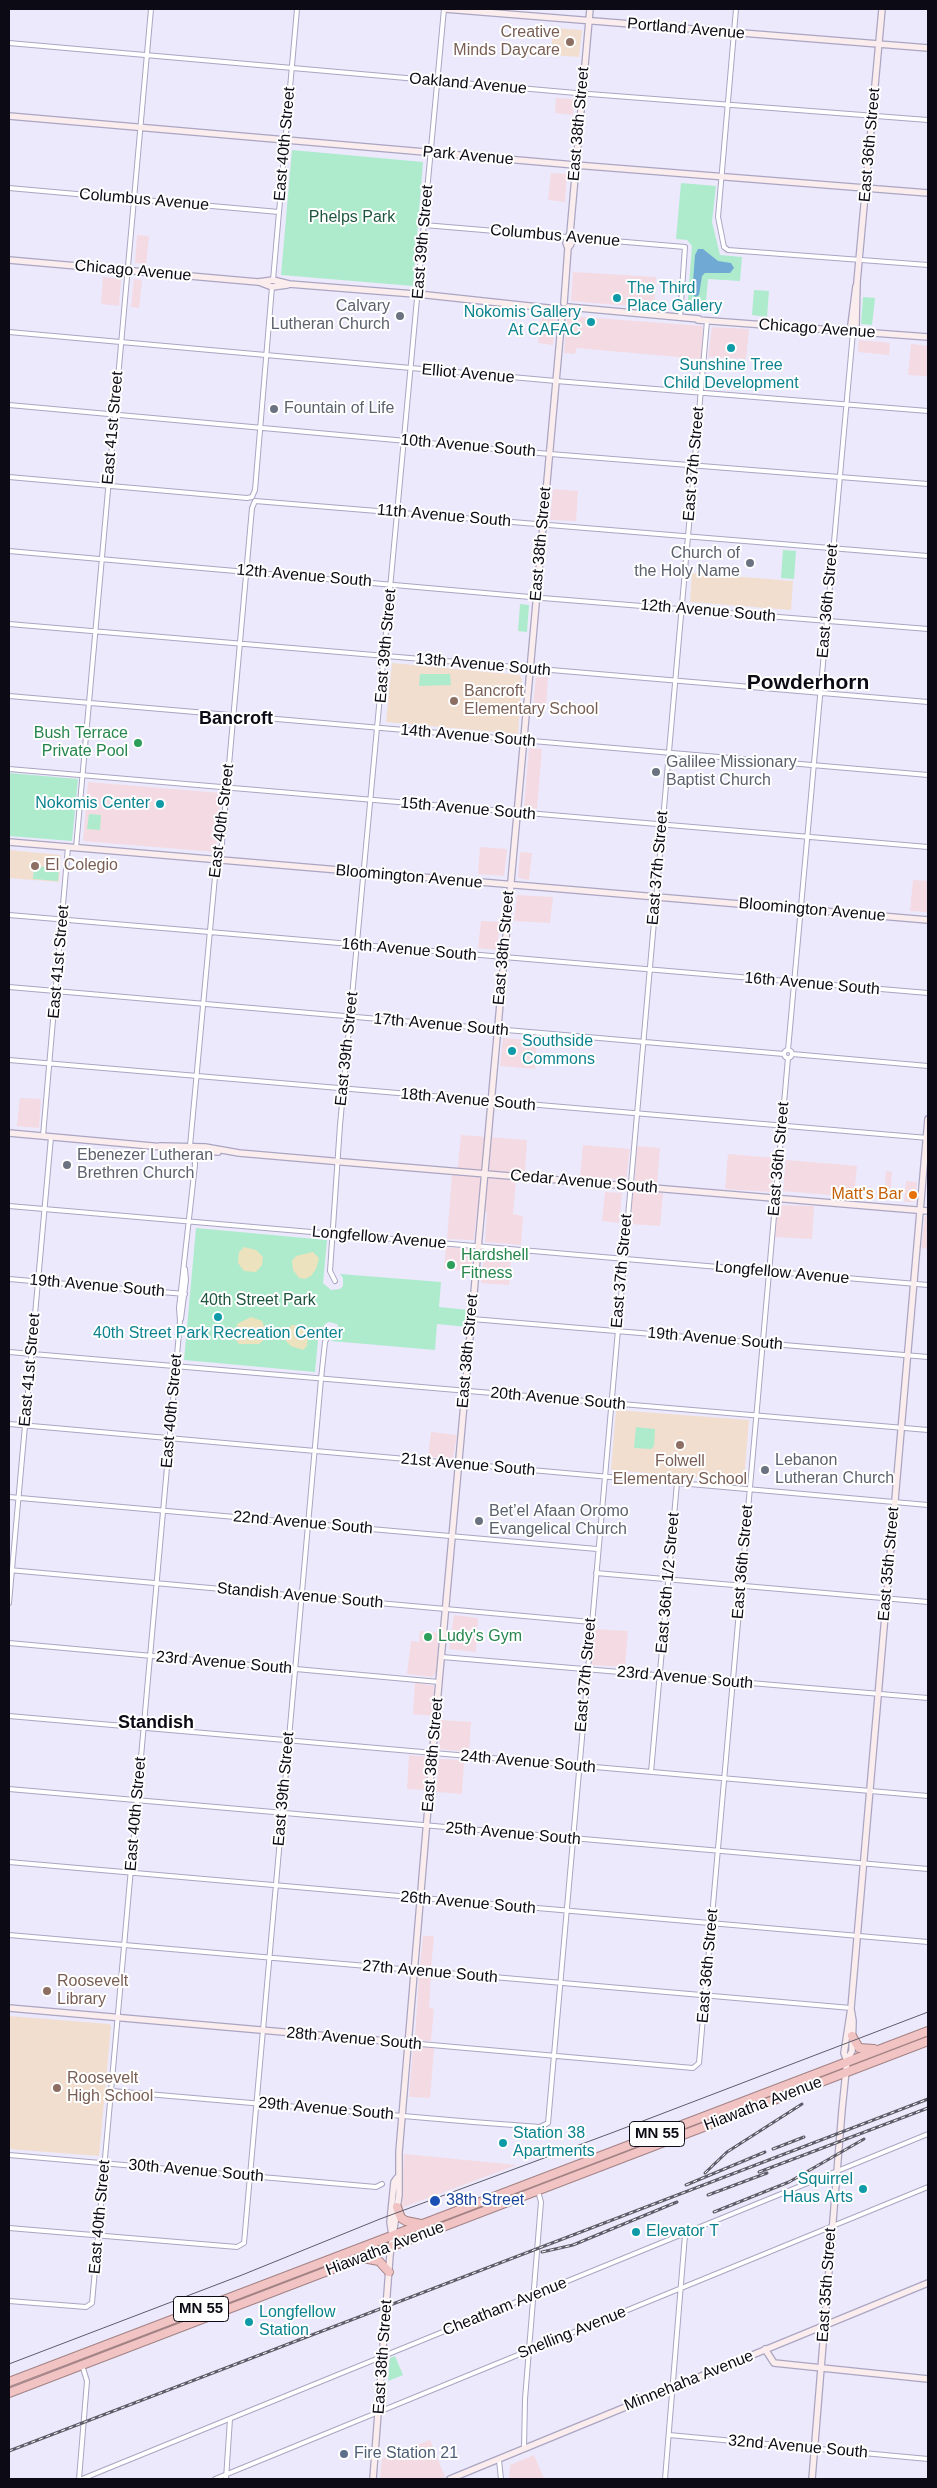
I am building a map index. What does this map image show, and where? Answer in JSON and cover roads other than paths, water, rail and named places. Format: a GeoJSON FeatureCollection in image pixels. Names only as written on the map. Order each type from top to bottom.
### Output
{"type":"FeatureCollection","features":[{"type":"Feature","properties":{"kind":"highway","name":"Hiawatha Avenue"},"geometry":{"type":"LineString","coordinates":[[9,2382],[928,2030]]}},
{"type":"Feature","properties":{"kind":"highway"},"geometry":{"type":"LineString","coordinates":[[852,2036],[860,2048],[881,2049]]}},
{"type":"Feature","properties":{"kind":"highway","name":"Hiawatha Avenue"},"geometry":{"type":"LineString","coordinates":[[9,2393],[928,2041]]}},
{"type":"Feature","properties":{"kind":"highway"},"geometry":{"type":"LineString","coordinates":[[398,2207],[401,2218],[406,2221],[423,2224]]}},
{"type":"Feature","properties":{"kind":"highway"},"geometry":{"type":"LineString","coordinates":[[361,2258],[379,2261],[389,2272]]}},
{"type":"Feature","properties":{"kind":"street","name":"East 41st Street"},"geometry":{"type":"LineString","coordinates":[[76,848],[151,9]]}},
{"type":"Feature","properties":{"kind":"street","name":"East 40th Street"},"geometry":{"type":"LineString","coordinates":[[108,487],[248,498],[254,495],[297,9]]}},
{"type":"Feature","properties":{"kind":"street","name":"Portland Avenue"},"geometry":{"type":"LineString","coordinates":[[444,9],[928,48]]}},
{"type":"Feature","properties":{"kind":"street","name":"East 39th Street"},"geometry":{"type":"LineString","coordinates":[[335,1281],[330,1271],[356,945],[372,801],[411,369],[424,296],[424,225],[444,9]]}},
{"type":"Feature","properties":{"kind":"street","name":"East 38th Street"},"geometry":{"type":"LineString","coordinates":[[566,305],[568,248],[566,244],[569,238],[590,9]]}},
{"type":"Feature","properties":{"kind":"street"},"geometry":{"type":"LineString","coordinates":[[736,9],[718,223],[724,247],[728,250],[928,265]]}},
{"type":"Feature","properties":{"kind":"street","name":"East 36th Street"},"geometry":{"type":"LineString","coordinates":[[788,1050],[846,404],[853,332],[856,325],[859,260],[882,9]]}},
{"type":"Feature","properties":{"kind":"street","name":"Oakland Avenue"},"geometry":{"type":"LineString","coordinates":[[9,43],[582,94],[928,120]]}},
{"type":"Feature","properties":{"kind":"street","name":"Park Avenue"},"geometry":{"type":"LineString","coordinates":[[9,116],[575,166],[928,193]]}},
{"type":"Feature","properties":{"kind":"street","name":"Columbus Avenue"},"geometry":{"type":"LineString","coordinates":[[9,188],[279,212]]}},
{"type":"Feature","properties":{"kind":"street","name":"Columbus Avenue"},"geometry":{"type":"LineString","coordinates":[[424,225],[685,247],[680,318]]}},
{"type":"Feature","properties":{"kind":"street","name":"Chicago Avenue"},"geometry":{"type":"LineString","coordinates":[[9,260],[557,309]]}},
{"type":"Feature","properties":{"kind":"street"},"geometry":{"type":"LineString","coordinates":[[559,305],[566,305],[568,312],[562,315],[557,309],[559,305]]}},
{"type":"Feature","properties":{"kind":"street","name":"Chicago Avenue"},"geometry":{"type":"LineString","coordinates":[[566,305],[680,318],[928,337]]}},
{"type":"Feature","properties":{"kind":"street","name":"East 38th Street"},"geometry":{"type":"LineString","coordinates":[[373,2479],[392,2235],[398,2207],[397,2178],[439,1682],[562,315]]}},
{"type":"Feature","properties":{"kind":"street","name":"East 37th Street"},"geometry":{"type":"LineString","coordinates":[[540,2127],[546,2126],[548,2121],[554,2056],[629,1186],[701,393],[703,320]]}},
{"type":"Feature","properties":{"kind":"street","name":"Elliot Avenue"},"geometry":{"type":"LineString","coordinates":[[9,332],[411,369],[557,375],[701,393],[928,411]]}},
{"type":"Feature","properties":{"kind":"street","name":"10th Avenue South"},"geometry":{"type":"LineString","coordinates":[[9,405],[550,454],[928,484]]}},
{"type":"Feature","properties":{"kind":"street"},"geometry":{"type":"LineString","coordinates":[[9,477],[108,487]]}},
{"type":"Feature","properties":{"kind":"street","name":"East 40th Street"},"geometry":{"type":"LineString","coordinates":[[190,1146],[210,932],[227,788],[253,504],[258,499]]}},
{"type":"Feature","properties":{"kind":"street","name":"11th Avenue South"},"geometry":{"type":"LineString","coordinates":[[258,499],[543,525],[928,556]]}},
{"type":"Feature","properties":{"kind":"street","name":"12th Avenue South"},"geometry":{"type":"LineString","coordinates":[[9,550],[536,597],[928,629]]}},
{"type":"Feature","properties":{"kind":"street","name":"13th Avenue South"},"geometry":{"type":"LineString","coordinates":[[9,624],[530,670],[928,702]]}},
{"type":"Feature","properties":{"kind":"street","name":"14th Avenue South"},"geometry":{"type":"LineString","coordinates":[[9,696],[928,775]]}},
{"type":"Feature","properties":{"kind":"street","name":"15th Avenue South"},"geometry":{"type":"LineString","coordinates":[[9,769],[517,814],[928,847]]}},
{"type":"Feature","properties":{"kind":"street","name":"Bloomington Avenue"},"geometry":{"type":"LineString","coordinates":[[9,842],[928,920]]}},
{"type":"Feature","properties":{"kind":"street","name":"East 41st Street"},"geometry":{"type":"LineString","coordinates":[[43,1136],[68,848]]}},
{"type":"Feature","properties":{"kind":"street","name":"16th Avenue South"},"geometry":{"type":"LineString","coordinates":[[9,915],[928,993]]}},
{"type":"Feature","properties":{"kind":"street","name":"17th Avenue South"},"geometry":{"type":"LineString","coordinates":[[9,987],[350,1018],[784,1054]]}},
{"type":"Feature","properties":{"kind":"street"},"geometry":{"type":"LineString","coordinates":[[792,1054],[788,1058],[784,1054],[788,1050],[792,1054],[928,1066]]}},
{"type":"Feature","properties":{"kind":"street","name":"East 36th Street"},"geometry":{"type":"LineString","coordinates":[[698,2066],[788,1058]]}},
{"type":"Feature","properties":{"kind":"street","name":"18th Avenue South"},"geometry":{"type":"LineString","coordinates":[[9,1060],[344,1090],[927,1138]]}},
{"type":"Feature","properties":{"kind":"street","name":"East 35th Street"},"geometry":{"type":"LineString","coordinates":[[847,2061],[844,2053],[851,2008],[928,1120]]}},
{"type":"Feature","properties":{"kind":"street","name":"Cedar Avenue South"},"geometry":{"type":"LineString","coordinates":[[9,1133],[160,1146],[194,1151],[239,1152]]}},
{"type":"Feature","properties":{"kind":"street","name":"East 41st Street"},"geometry":{"type":"LineString","coordinates":[[9,1603],[10,1570],[51,1137]]}},
{"type":"Feature","properties":{"kind":"street","name":"Cedar Avenue South"},"geometry":{"type":"LineString","coordinates":[[160,1146],[190,1146],[338,1162],[928,1211]]}},
{"type":"Feature","properties":{"kind":"street","name":"East 40th Street"},"geometry":{"type":"LineString","coordinates":[[9,2301],[90,2306],[92,2302],[183,1294],[194,1151]]}},
{"type":"Feature","properties":{"kind":"street","name":"Longfellow Avenue"},"geometry":{"type":"LineString","coordinates":[[9,1206],[478,1248],[928,1285]]}},
{"type":"Feature","properties":{"kind":"street","name":"19th Avenue South"},"geometry":{"type":"LineString","coordinates":[[9,1279],[183,1294]]}},
{"type":"Feature","properties":{"kind":"street","name":"19th Avenue South"},"geometry":{"type":"LineString","coordinates":[[472,1320],[928,1357]]}},
{"type":"Feature","properties":{"kind":"street","name":"East 39th Street"},"geometry":{"type":"LineString","coordinates":[[99,2236],[242,2247],[245,2240],[314,1451],[325,1342],[330,1332]]}},
{"type":"Feature","properties":{"kind":"street","name":"20th Avenue South"},"geometry":{"type":"LineString","coordinates":[[9,1352],[928,1430]]}},
{"type":"Feature","properties":{"kind":"street","name":"21st Avenue South"},"geometry":{"type":"LineString","coordinates":[[9,1424],[928,1505]]}},
{"type":"Feature","properties":{"kind":"street","name":"East 36th 1/2 Street"},"geometry":{"type":"LineString","coordinates":[[651,1772],[677,1483]]}},
{"type":"Feature","properties":{"kind":"street","name":"22nd Avenue South"},"geometry":{"type":"LineString","coordinates":[[9,1497],[597,1549]]}},
{"type":"Feature","properties":{"kind":"street","name":"Standish Avenue South"},"geometry":{"type":"LineString","coordinates":[[10,1570],[591,1622]]}},
{"type":"Feature","properties":{"kind":"street"},"geometry":{"type":"LineString","coordinates":[[596,1573],[928,1602]]}},
{"type":"Feature","properties":{"kind":"street","name":"23rd Avenue South"},"geometry":{"type":"LineString","coordinates":[[9,1643],[439,1682]]}},
{"type":"Feature","properties":{"kind":"street","name":"23rd Avenue South"},"geometry":{"type":"LineString","coordinates":[[442,1657],[928,1698]]}},
{"type":"Feature","properties":{"kind":"street","name":"24th Avenue South"},"geometry":{"type":"LineString","coordinates":[[9,1716],[928,1796]]}},
{"type":"Feature","properties":{"kind":"street","name":"25th Avenue South"},"geometry":{"type":"LineString","coordinates":[[9,1789],[427,1827],[928,1868]]}},
{"type":"Feature","properties":{"kind":"street","name":"26th Avenue South"},"geometry":{"type":"LineString","coordinates":[[9,1862],[928,1942]]}},
{"type":"Feature","properties":{"kind":"street","name":"27th Avenue South"},"geometry":{"type":"LineString","coordinates":[[9,1935],[851,2008]]}},
{"type":"Feature","properties":{"kind":"street","name":"28th Avenue South"},"geometry":{"type":"LineString","coordinates":[[9,2008],[694,2068],[698,2066]]}},
{"type":"Feature","properties":{"kind":"street","name":"East 35th Street"},"geometry":{"type":"LineString","coordinates":[[812,2479],[836,2171],[847,2061],[852,2051],[853,2021],[851,2008]]}},
{"type":"Feature","properties":{"kind":"street","name":"29th Avenue South"},"geometry":{"type":"LineString","coordinates":[[112,2091],[540,2127]]}},
{"type":"Feature","properties":{"kind":"street","name":"Cheatham Avenue"},"geometry":{"type":"LineString","coordinates":[[80,2479],[685,2235],[928,2134]]}},
{"type":"Feature","properties":{"kind":"street","name":"30th Avenue South"},"geometry":{"type":"LineString","coordinates":[[9,2155],[376,2186],[382,2184]]}},
{"type":"Feature","properties":{"kind":"street","name":"East 38th Street"},"geometry":{"type":"LineString","coordinates":[[392,2235],[390,2222],[394,2182],[397,2178]]}},
{"type":"Feature","properties":{"kind":"street","name":"Snelling Avenue"},"geometry":{"type":"LineString","coordinates":[[215,2479],[226,2477],[378,2412],[529,2352],[928,2187]]}},
{"type":"Feature","properties":{"kind":"street"},"geometry":{"type":"LineString","coordinates":[[524,2449],[533,2296],[542,2202],[538,2191]]}},
{"type":"Feature","properties":{"kind":"street"},"geometry":{"type":"LineString","coordinates":[[9,2228],[99,2236]]}},
{"type":"Feature","properties":{"kind":"street"},"geometry":{"type":"LineString","coordinates":[[665,2479],[685,2235]]}},
{"type":"Feature","properties":{"kind":"street","name":"Minnehaha Avenue"},"geometry":{"type":"LineString","coordinates":[[450,2479],[928,2283]]}},
{"type":"Feature","properties":{"kind":"street"},"geometry":{"type":"LineString","coordinates":[[765,2350],[774,2364],[928,2379]]}},
{"type":"Feature","properties":{"kind":"street"},"geometry":{"type":"LineString","coordinates":[[80,2479],[87,2381],[82,2365]]}},
{"type":"Feature","properties":{"kind":"street"},"geometry":{"type":"LineString","coordinates":[[226,2477],[230,2419]]}},
{"type":"Feature","properties":{"kind":"street","name":"32nd Avenue South"},"geometry":{"type":"LineString","coordinates":[[668,2435],[928,2459]]}},
{"type":"Feature","properties":{"kind":"street"},"geometry":{"type":"LineString","coordinates":[[499,2460],[501,2479]]}},
{"type":"Feature","properties":{"kind":"water"},"geometry":{"type":"Polygon","coordinates":[[[698,249],[703,249],[718,261],[731,263],[734,268],[730,273],[705,273],[702,276],[699,295],[696,297],[692,294],[695,255],[698,249]]]}},
{"type":"Feature","properties":{"kind":"tram line"},"geometry":{"type":"LineString","coordinates":[[9,2364],[242,2275],[380,2219],[928,2012]]}},
{"type":"Feature","properties":{"kind":"railway"},"geometry":{"type":"LineString","coordinates":[[9,2451],[928,2099]]}},
{"type":"Feature","properties":{"kind":"railway"},"geometry":{"type":"LineString","coordinates":[[705,2173],[727,2152],[802,2104]]}},
{"type":"Feature","properties":{"kind":"railway"},"geometry":{"type":"LineString","coordinates":[[759,2172],[928,2108]]}},
{"type":"Feature","properties":{"kind":"railway"},"geometry":{"type":"LineString","coordinates":[[773,2149],[804,2137]]}},
{"type":"Feature","properties":{"kind":"railway"},"geometry":{"type":"LineString","coordinates":[[714,2212],[789,2182],[864,2139]]}},
{"type":"Feature","properties":{"kind":"railway"},"geometry":{"type":"LineString","coordinates":[[686,2185],[765,2152]]}},
{"type":"Feature","properties":{"kind":"railway"},"geometry":{"type":"LineString","coordinates":[[708,2195],[767,2173]]}},
{"type":"Feature","properties":{"kind":"railway"},"geometry":{"type":"LineString","coordinates":[[542,2252],[573,2245],[677,2202]]}},
{"type":"Feature","properties":{"kind":"place","name":"Creative Minds Daycare"},"geometry":{"type":"Point","coordinates":[570,42]}},
{"type":"Feature","properties":{"kind":"place","name":"The Third Place Gallery"},"geometry":{"type":"Point","coordinates":[617,298]}},
{"type":"Feature","properties":{"kind":"place","name":"Calvary Lutheran Church"},"geometry":{"type":"Point","coordinates":[400,316]}},
{"type":"Feature","properties":{"kind":"place","name":"Nokomis Gallery At CAFAC"},"geometry":{"type":"Point","coordinates":[591,322]}},
{"type":"Feature","properties":{"kind":"place","name":"Sunshine Tree Child Development"},"geometry":{"type":"Point","coordinates":[731,348]}},
{"type":"Feature","properties":{"kind":"place","name":"Fountain of Life"},"geometry":{"type":"Point","coordinates":[274,409]}},
{"type":"Feature","properties":{"kind":"place","name":"Church of the Holy Name"},"geometry":{"type":"Point","coordinates":[750,563]}},
{"type":"Feature","properties":{"kind":"place","name":"Bancroft Elementary School"},"geometry":{"type":"Point","coordinates":[454,701]}},
{"type":"Feature","properties":{"kind":"place","name":"Bush Terrace Private Pool"},"geometry":{"type":"Point","coordinates":[138,743]}},
{"type":"Feature","properties":{"kind":"place","name":"Galilee Missionary Baptist Church"},"geometry":{"type":"Point","coordinates":[656,772]}},
{"type":"Feature","properties":{"kind":"place","name":"Nokomis Center"},"geometry":{"type":"Point","coordinates":[160,804]}},
{"type":"Feature","properties":{"kind":"place","name":"El Colegio"},"geometry":{"type":"Point","coordinates":[35,866]}},
{"type":"Feature","properties":{"kind":"place","name":"Southside Commons"},"geometry":{"type":"Point","coordinates":[512,1051]}},
{"type":"Feature","properties":{"kind":"place","name":"Ebenezer Lutheran Brethren Church"},"geometry":{"type":"Point","coordinates":[67,1165]}},
{"type":"Feature","properties":{"kind":"place","name":"Matt's Bar"},"geometry":{"type":"Point","coordinates":[913,1195]}},
{"type":"Feature","properties":{"kind":"place","name":"Hardshell Fitness"},"geometry":{"type":"Point","coordinates":[451,1265]}},
{"type":"Feature","properties":{"kind":"place","name":"40th Street Park Recreation Center"},"geometry":{"type":"Point","coordinates":[218,1317]}},
{"type":"Feature","properties":{"kind":"place","name":"Folwell Elementary School"},"geometry":{"type":"Point","coordinates":[680,1445]}},
{"type":"Feature","properties":{"kind":"place","name":"Lebanon Lutheran Church"},"geometry":{"type":"Point","coordinates":[765,1470]}},
{"type":"Feature","properties":{"kind":"place","name":"Bet’el Afaan Oromo Evangelical Church"},"geometry":{"type":"Point","coordinates":[479,1521]}},
{"type":"Feature","properties":{"kind":"place","name":"Ludy's Gym"},"geometry":{"type":"Point","coordinates":[428,1637]}},
{"type":"Feature","properties":{"kind":"place","name":"Roosevelt Library"},"geometry":{"type":"Point","coordinates":[47,1991]}},
{"type":"Feature","properties":{"kind":"place","name":"Roosevelt High School"},"geometry":{"type":"Point","coordinates":[57,2088]}},
{"type":"Feature","properties":{"kind":"place","name":"Station 38 Apartments"},"geometry":{"type":"Point","coordinates":[503,2143]}},
{"type":"Feature","properties":{"kind":"place","name":"Squirrel Haus Arts"},"geometry":{"type":"Point","coordinates":[863,2189]}},
{"type":"Feature","properties":{"kind":"place","name":"38th Street"},"geometry":{"type":"Point","coordinates":[435,2201]}},
{"type":"Feature","properties":{"kind":"place","name":"Elevator T"},"geometry":{"type":"Point","coordinates":[636,2232]}},
{"type":"Feature","properties":{"kind":"place","name":"Longfellow Station"},"geometry":{"type":"Point","coordinates":[249,2322]}},
{"type":"Feature","properties":{"kind":"place","name":"Fire Station 21"},"geometry":{"type":"Point","coordinates":[344,2454]}},
{"type":"Feature","properties":{"kind":"district","name":"Powderhorn"},"geometry":{"type":"Point","coordinates":[808,683]}},
{"type":"Feature","properties":{"kind":"district","name":"Bancroft"},"geometry":{"type":"Point","coordinates":[236,719]}},
{"type":"Feature","properties":{"kind":"district","name":"Standish"},"geometry":{"type":"Point","coordinates":[156,1723]}},
{"type":"Feature","properties":{"kind":"park label","name":"Phelps Park"},"geometry":{"type":"Point","coordinates":[352,218]}},
{"type":"Feature","properties":{"kind":"park label","name":"40th Street Park"},"geometry":{"type":"Point","coordinates":[258,1301]}}]}
